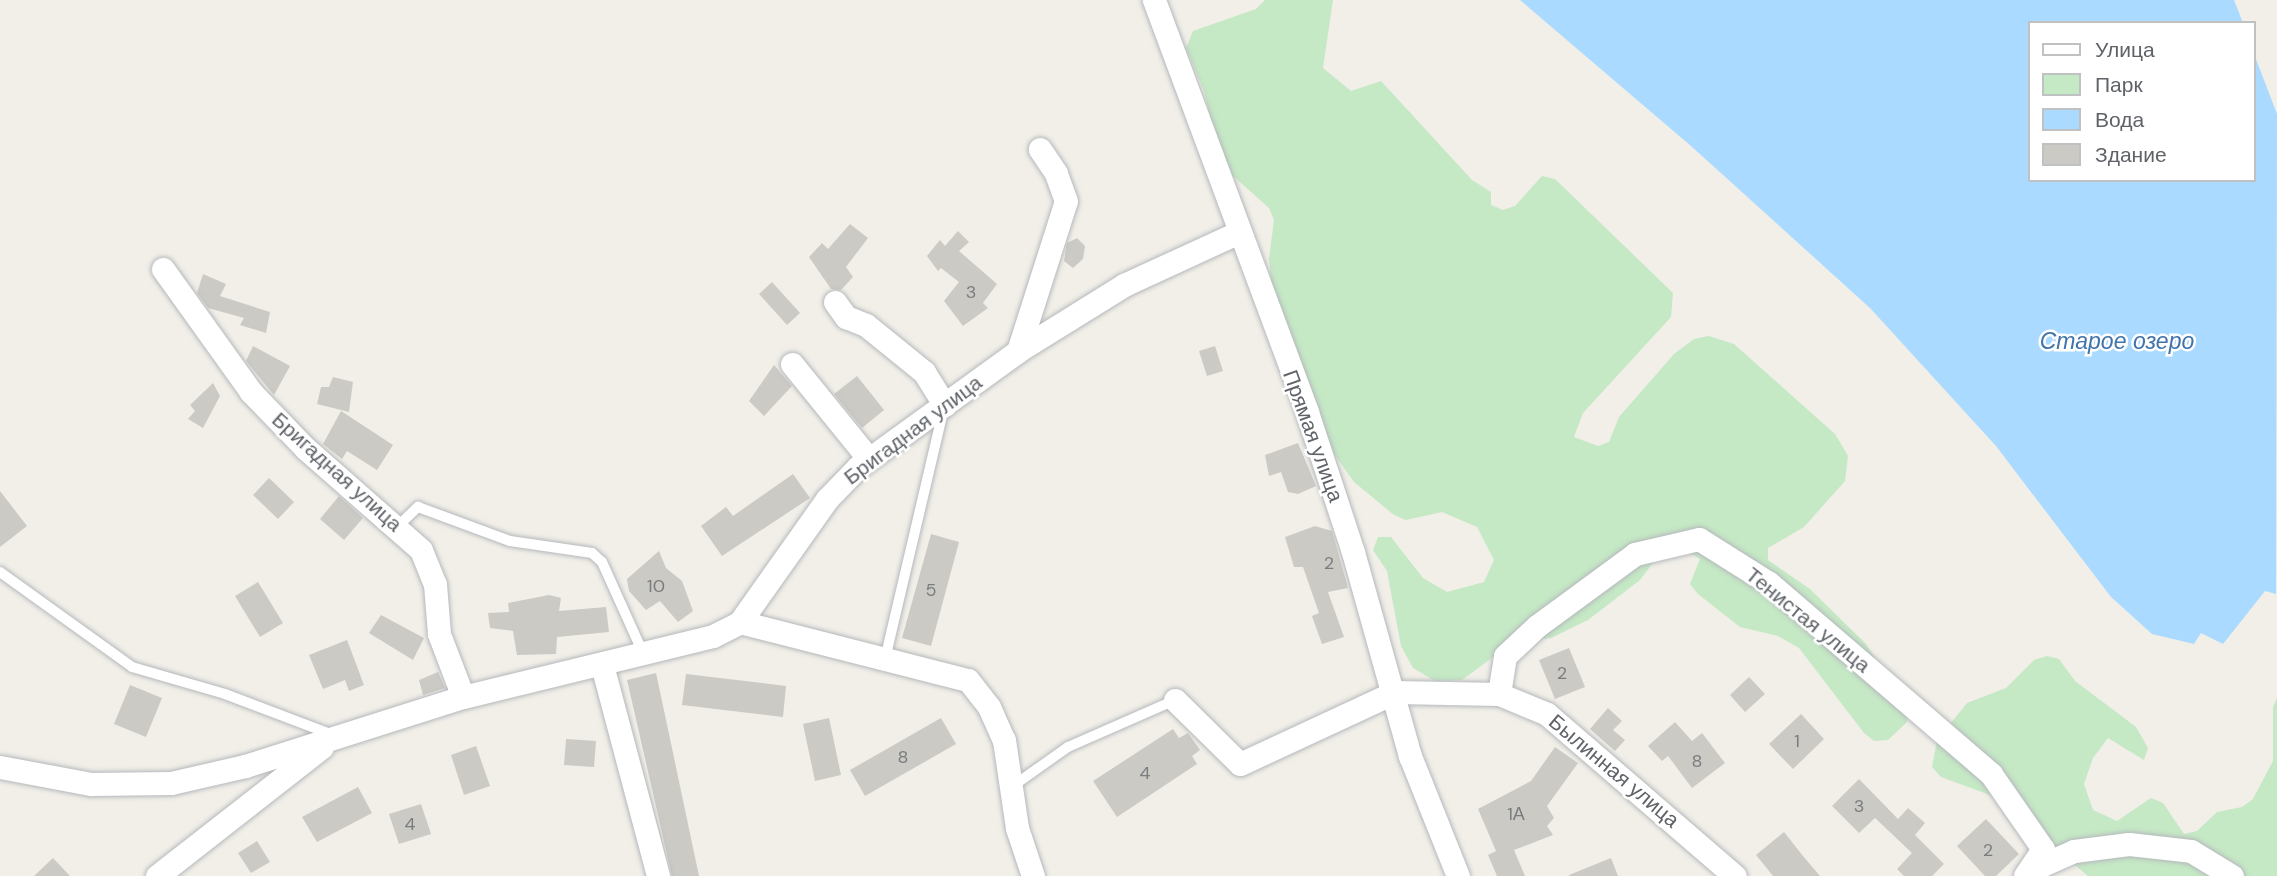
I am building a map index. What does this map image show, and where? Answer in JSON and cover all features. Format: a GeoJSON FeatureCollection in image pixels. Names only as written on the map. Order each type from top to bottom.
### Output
{"type":"FeatureCollection","features":[{"type":"Feature","properties":{"kind":"street","name":"Прямая улица"},"geometry":{"type":"LineString","coordinates":[[1154,0],[1237,233],[1307,412],[1395,692],[1428,811],[1458,876]]}},
{"type":"Feature","properties":{"kind":"street"},"geometry":{"type":"LineString","coordinates":[[1018,351],[1066,201],[1056,173],[1040,149]]}},
{"type":"Feature","properties":{"kind":"street","name":"Бригадная улица"},"geometry":{"type":"LineString","coordinates":[[0,766],[91,784],[171,783],[245,766],[463,697],[644,655],[713,636],[740,622],[827,499],[869,459],[1018,351],[1124,285],[1237,233]]}},
{"type":"Feature","properties":{"kind":"street","name":"Бригадная улица"},"geometry":{"type":"LineString","coordinates":[[163,269],[251,392],[305,448],[398,526],[421,550],[435,584],[439,635],[463,697]]}},
{"type":"Feature","properties":{"kind":"street"},"geometry":{"type":"LineString","coordinates":[[835,302],[846,317],[866,325],[924,372],[945,405]]}},
{"type":"Feature","properties":{"kind":"street"},"geometry":{"type":"LineString","coordinates":[[792,364],[869,459]]}},
{"type":"Feature","properties":{"kind":"street","name":"Тенистая улица"},"geometry":{"type":"LineString","coordinates":[[1499,694],[1505,656],[1537,626],[1635,554],[1699,540],[1769,583],[1991,774],[2043,849],[2027,873]]}},
{"type":"Feature","properties":{"kind":"street"},"geometry":{"type":"LineString","coordinates":[[740,622],[968,680],[989,707],[1004,740],[1017,828],[1033,876]]}},
{"type":"Feature","properties":{"kind":"street"},"geometry":{"type":"LineString","coordinates":[[602,665],[658,876]]}},
{"type":"Feature","properties":{"kind":"street"},"geometry":{"type":"LineString","coordinates":[[1175,700],[1240,764],[1395,692]]}},
{"type":"Feature","properties":{"kind":"street","name":"Былинная улица"},"geometry":{"type":"LineString","coordinates":[[1395,692],[1499,694],[1547,714],[1735,876]]}},
{"type":"Feature","properties":{"kind":"street","name":"Бригадная улица"},"geometry":{"type":"LineString","coordinates":[[157,876],[335,736]]}},
{"type":"Feature","properties":{"kind":"street"},"geometry":{"type":"LineString","coordinates":[[2027,873],[2074,851],[2129,844],[2191,850],[2232,876]]}},
{"type":"Feature","properties":{"kind":"lane"},"geometry":{"type":"LineString","coordinates":[[885,659],[945,405]]}},
{"type":"Feature","properties":{"kind":"lane"},"geometry":{"type":"LineString","coordinates":[[398,526],[418,507],[510,541],[592,553],[602,562],[644,655]]}},
{"type":"Feature","properties":{"kind":"lane"},"geometry":{"type":"LineString","coordinates":[[0,572],[132,667],[225,694],[335,736]]}},
{"type":"Feature","properties":{"kind":"lane"},"geometry":{"type":"LineString","coordinates":[[1010,788],[1068,747],[1175,700]]}},
{"type":"Feature","properties":{"kind":"green space"},"geometry":{"type":"Polygon","coordinates":[[[1265,0],[1333,0],[1323,68],[1351,91],[1381,81],[1472,180],[1491,192],[1491,205],[1503,210],[1515,206],[1542,176],[1555,179],[1673,293],[1671,317],[1583,413],[1574,437],[1598,446],[1609,442],[1619,417],[1674,354],[1694,339],[1709,336],[1734,344],[1835,434],[1848,456],[1845,481],[1804,527],[1768,548],[1768,560],[1810,589],[1866,644],[1907,709],[1907,722],[1888,740],[1874,741],[1864,733],[1799,648],[1778,636],[1740,627],[1698,594],[1690,584],[1700,559],[1688,552],[1664,548],[1640,580],[1588,620],[1551,638],[1512,643],[1462,680],[1435,681],[1413,668],[1401,646],[1387,571],[1373,550],[1378,537],[1391,537],[1423,578],[1447,592],[1484,582],[1494,560],[1477,527],[1442,512],[1406,520],[1394,515],[1354,482],[1332,451],[1273,299],[1269,259],[1274,220],[1269,208],[1223,167],[1204,91],[1186,48],[1193,31],[1256,9],[1265,0]]]}},
{"type":"Feature","properties":{"kind":"green space"},"geometry":{"type":"Polygon","coordinates":[[[2047,656],[2059,659],[2075,681],[2136,727],[2148,748],[2144,760],[2108,738],[2093,758],[2084,784],[2093,810],[2117,821],[2151,798],[2163,803],[2184,834],[2197,831],[2217,812],[2242,807],[2253,799],[2273,761],[2273,707],[2277,698],[2277,876],[2088,876],[1990,795],[1941,777],[1932,767],[1937,740],[1967,703],[2006,688],[2034,660],[2047,656]]]}},
{"type":"Feature","properties":{"kind":"water","name":"Старое озеро"},"geometry":{"type":"Polygon","coordinates":[[[1520,0],[2234,0],[2242,21],[2028,21],[2028,182],[2256,182],[2256,59],[2277,114],[2276,594],[2265,591],[2223,644],[2201,633],[2194,644],[2152,634],[2111,597],[1996,446],[1870,308],[1691,146],[1520,0]]]}},
{"type":"Feature","properties":{"kind":"building"},"geometry":{"type":"Polygon","coordinates":[[[850,224],[868,238],[846,267],[853,277],[841,290],[831,289],[809,257],[822,243],[828,249],[850,224]]]}},
{"type":"Feature","properties":{"kind":"building"},"geometry":{"type":"Polygon","coordinates":[[[958,231],[969,242],[959,251],[997,284],[983,303],[988,308],[963,326],[944,301],[959,282],[941,268],[938,271],[927,256],[940,240],[945,246],[958,231]]]}},
{"type":"Feature","properties":{"kind":"building"},"geometry":{"type":"Polygon","coordinates":[[[1077,238],[1085,246],[1083,259],[1073,268],[1064,261],[1067,243],[1077,238]]]}},
{"type":"Feature","properties":{"kind":"building"},"geometry":{"type":"Polygon","coordinates":[[[203,274],[226,284],[220,296],[270,312],[266,333],[240,325],[244,318],[208,308],[197,293],[203,274]]]}},
{"type":"Feature","properties":{"kind":"building"},"geometry":{"type":"Polygon","coordinates":[[[772,282],[800,313],[787,325],[759,294],[772,282]]]}},
{"type":"Feature","properties":{"kind":"building"},"geometry":{"type":"Polygon","coordinates":[[[253,346],[290,366],[274,395],[246,361],[253,346]]]}},
{"type":"Feature","properties":{"kind":"building"},"geometry":{"type":"Polygon","coordinates":[[[1215,346],[1223,371],[1207,376],[1199,351],[1215,346]]]}},
{"type":"Feature","properties":{"kind":"building"},"geometry":{"type":"Polygon","coordinates":[[[774,365],[792,386],[764,416],[749,401],[774,365]]]}},
{"type":"Feature","properties":{"kind":"building"},"geometry":{"type":"Polygon","coordinates":[[[857,376],[884,410],[862,428],[834,394],[857,376]]]}},
{"type":"Feature","properties":{"kind":"building"},"geometry":{"type":"Polygon","coordinates":[[[333,377],[353,382],[349,412],[317,404],[321,387],[329,387],[333,377]]]}},
{"type":"Feature","properties":{"kind":"building"},"geometry":{"type":"Polygon","coordinates":[[[213,383],[220,396],[203,428],[188,419],[195,411],[190,405],[213,383]]]}},
{"type":"Feature","properties":{"kind":"building"},"geometry":{"type":"Polygon","coordinates":[[[341,411],[393,445],[377,470],[347,451],[342,459],[323,444],[341,411]]]}},
{"type":"Feature","properties":{"kind":"building"},"geometry":{"type":"Polygon","coordinates":[[[1298,443],[1316,486],[1298,494],[1288,492],[1281,472],[1269,476],[1265,455],[1298,443]]]}},
{"type":"Feature","properties":{"kind":"building"},"geometry":{"type":"Polygon","coordinates":[[[793,474],[810,498],[722,556],[701,526],[726,507],[733,516],[793,474]]]}},
{"type":"Feature","properties":{"kind":"building"},"geometry":{"type":"Polygon","coordinates":[[[269,478],[294,502],[278,519],[253,495],[269,478]]]}},
{"type":"Feature","properties":{"kind":"building"},"geometry":{"type":"Polygon","coordinates":[[[0,491],[27,526],[0,547],[0,491]]]}},
{"type":"Feature","properties":{"kind":"building"},"geometry":{"type":"Polygon","coordinates":[[[339,496],[363,518],[344,540],[320,519],[339,496]]]}},
{"type":"Feature","properties":{"kind":"building"},"geometry":{"type":"Polygon","coordinates":[[[1315,526],[1332,531],[1348,588],[1328,592],[1344,637],[1322,644],[1312,616],[1319,613],[1303,567],[1294,567],[1285,537],[1315,526]]]}},
{"type":"Feature","properties":{"kind":"building"},"geometry":{"type":"Polygon","coordinates":[[[931,534],[959,542],[931,646],[902,638],[931,534]]]}},
{"type":"Feature","properties":{"kind":"building"},"geometry":{"type":"Polygon","coordinates":[[[659,551],[666,568],[682,581],[693,611],[678,622],[660,601],[646,610],[629,591],[627,579],[659,551]]]}},
{"type":"Feature","properties":{"kind":"building"},"geometry":{"type":"Polygon","coordinates":[[[258,582],[283,623],[260,637],[235,596],[258,582]]]}},
{"type":"Feature","properties":{"kind":"building"},"geometry":{"type":"Polygon","coordinates":[[[549,595],[561,598],[559,611],[606,607],[609,632],[557,637],[556,654],[517,655],[513,631],[490,628],[488,613],[509,612],[508,603],[549,595]]]}},
{"type":"Feature","properties":{"kind":"building"},"geometry":{"type":"Polygon","coordinates":[[[381,615],[424,638],[413,660],[369,633],[381,615]]]}},
{"type":"Feature","properties":{"kind":"building"},"geometry":{"type":"Polygon","coordinates":[[[347,640],[364,685],[349,691],[345,680],[323,689],[309,655],[347,640]]]}},
{"type":"Feature","properties":{"kind":"building"},"geometry":{"type":"Polygon","coordinates":[[[1569,648],[1585,687],[1555,699],[1539,660],[1569,648]]]}},
{"type":"Feature","properties":{"kind":"building"},"geometry":{"type":"Polygon","coordinates":[[[438,672],[445,688],[423,695],[419,680],[438,672]]]}},
{"type":"Feature","properties":{"kind":"building"},"geometry":{"type":"Polygon","coordinates":[[[656,673],[699,876],[672,876],[627,680],[656,673]]]}},
{"type":"Feature","properties":{"kind":"building"},"geometry":{"type":"Polygon","coordinates":[[[686,674],[786,686],[783,717],[682,705],[686,674]]]}},
{"type":"Feature","properties":{"kind":"building"},"geometry":{"type":"Polygon","coordinates":[[[1749,677],[1765,694],[1745,712],[1730,695],[1749,677]]]}},
{"type":"Feature","properties":{"kind":"building"},"geometry":{"type":"Polygon","coordinates":[[[130,685],[162,698],[146,737],[114,724],[130,685]]]}},
{"type":"Feature","properties":{"kind":"building"},"geometry":{"type":"Polygon","coordinates":[[[1608,708],[1622,721],[1613,730],[1625,740],[1615,751],[1590,729],[1608,708]]]}},
{"type":"Feature","properties":{"kind":"building"},"geometry":{"type":"Polygon","coordinates":[[[1801,714],[1824,739],[1793,769],[1769,744],[1801,714]]]}},
{"type":"Feature","properties":{"kind":"building"},"geometry":{"type":"Polygon","coordinates":[[[829,718],[841,775],[815,781],[803,724],[829,718]]]}},
{"type":"Feature","properties":{"kind":"building"},"geometry":{"type":"Polygon","coordinates":[[[941,718],[956,744],[865,796],[850,770],[941,718]]]}},
{"type":"Feature","properties":{"kind":"building"},"geometry":{"type":"Polygon","coordinates":[[[1675,722],[1692,741],[1702,733],[1725,763],[1692,788],[1668,756],[1662,761],[1648,746],[1675,722]]]}},
{"type":"Feature","properties":{"kind":"building"},"geometry":{"type":"Polygon","coordinates":[[[1173,729],[1179,738],[1188,733],[1200,750],[1192,756],[1197,764],[1117,817],[1093,781],[1173,729]]]}},
{"type":"Feature","properties":{"kind":"building"},"geometry":{"type":"Polygon","coordinates":[[[566,739],[596,741],[594,767],[564,765],[566,739]]]}},
{"type":"Feature","properties":{"kind":"building"},"geometry":{"type":"Polygon","coordinates":[[[476,746],[490,786],[464,795],[451,755],[476,746]]]}},
{"type":"Feature","properties":{"kind":"building"},"geometry":{"type":"Polygon","coordinates":[[[1555,747],[1578,763],[1547,806],[1554,818],[1547,826],[1553,835],[1514,850],[1525,876],[1497,876],[1488,855],[1496,851],[1478,809],[1531,781],[1555,747]]]}},
{"type":"Feature","properties":{"kind":"building"},"geometry":{"type":"Polygon","coordinates":[[[1859,779],[1898,819],[1908,808],[1925,823],[1915,835],[1944,864],[1932,876],[1904,876],[1897,869],[1912,853],[1875,818],[1859,833],[1832,806],[1859,779]]]}},
{"type":"Feature","properties":{"kind":"building"},"geometry":{"type":"Polygon","coordinates":[[[358,787],[372,813],[317,842],[302,817],[358,787]]]}},
{"type":"Feature","properties":{"kind":"building"},"geometry":{"type":"Polygon","coordinates":[[[421,804],[431,834],[399,844],[389,814],[421,804]]]}},
{"type":"Feature","properties":{"kind":"building"},"geometry":{"type":"Polygon","coordinates":[[[1986,819],[2019,854],[1996,876],[1985,876],[1957,846],[1986,819]]]}},
{"type":"Feature","properties":{"kind":"building"},"geometry":{"type":"Polygon","coordinates":[[[1784,832],[1820,876],[1773,876],[1756,855],[1784,832]]]}},
{"type":"Feature","properties":{"kind":"building"},"geometry":{"type":"Polygon","coordinates":[[[257,841],[270,862],[251,873],[238,853],[257,841]]]}},
{"type":"Feature","properties":{"kind":"building"},"geometry":{"type":"Polygon","coordinates":[[[53,858],[70,876],[34,876],[53,858]]]}},
{"type":"Feature","properties":{"kind":"building"},"geometry":{"type":"Polygon","coordinates":[[[1611,858],[1618,876],[1569,876],[1569,875],[1611,858]]]}}]}
